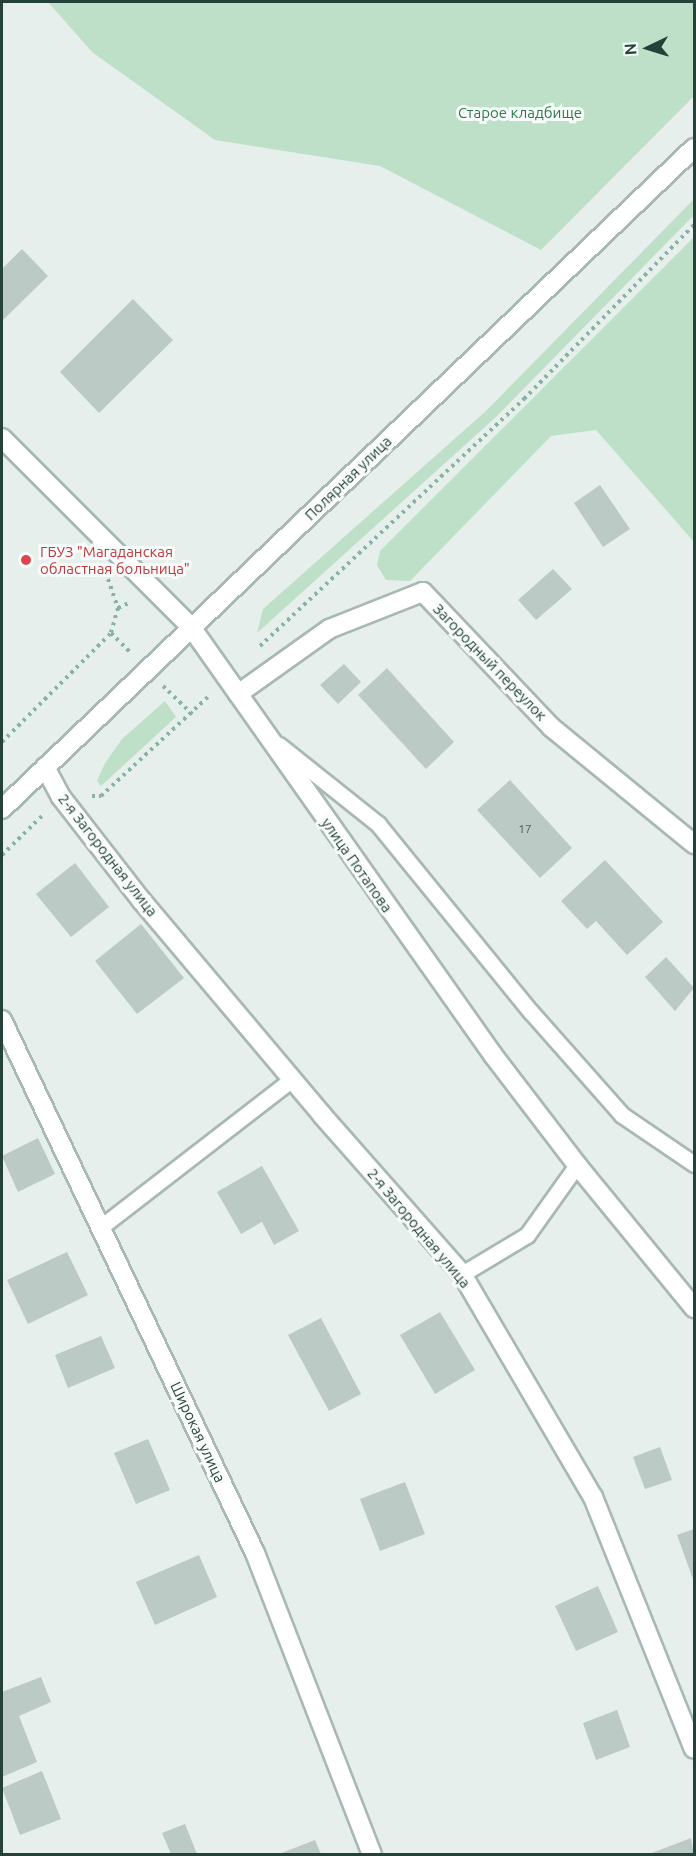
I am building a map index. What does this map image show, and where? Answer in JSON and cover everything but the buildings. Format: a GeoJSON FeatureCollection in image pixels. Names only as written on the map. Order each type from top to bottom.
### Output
{"type":"FeatureCollection","features":[{"type":"Feature","properties":{"kind":"street","name":"Полярная улица"},"geometry":{"type":"LineString","coordinates":[[2,809],[694,148]]}},
{"type":"Feature","properties":{"kind":"street","name":"улица Потапова"},"geometry":{"type":"LineString","coordinates":[[2,438],[190,627],[275,742],[312,801],[493,1055],[577,1165],[694,1308]]}},
{"type":"Feature","properties":{"kind":"street","name":"Загородный переулок"},"geometry":{"type":"LineString","coordinates":[[238,694],[329,629],[423,592],[552,727],[694,844]]}},
{"type":"Feature","properties":{"kind":"street","name":"2-я Загородная улица"},"geometry":{"type":"LineString","coordinates":[[45,767],[62,797],[142,901],[292,1079],[462,1274],[593,1497],[694,1749]]}},
{"type":"Feature","properties":{"kind":"street","name":"Широкая улица"},"geometry":{"type":"LineString","coordinates":[[2,1020],[102,1226],[255,1553],[372,1854]]}},
{"type":"Feature","properties":{"kind":"lane"},"geometry":{"type":"LineString","coordinates":[[275,742],[378,824],[531,1012],[622,1115],[694,1164]]}},
{"type":"Feature","properties":{"kind":"lane"},"geometry":{"type":"LineString","coordinates":[[102,1226],[292,1079]]}},
{"type":"Feature","properties":{"kind":"lane"},"geometry":{"type":"LineString","coordinates":[[462,1274],[527,1235],[577,1165]]}},
{"type":"Feature","properties":{"kind":"path"},"geometry":{"type":"LineString","coordinates":[[2,855],[62,797],[101,796],[193,715],[226,677],[525,399],[694,225]]}},
{"type":"Feature","properties":{"kind":"path"},"geometry":{"type":"LineString","coordinates":[[99,571],[108,579],[118,608],[111,633]]}},
{"type":"Feature","properties":{"kind":"green space","name":"Старое кладбище"},"geometry":{"type":"Polygon","coordinates":[[[48,2],[694,2],[694,96],[541,250],[380,166],[215,140],[92,52],[48,2]]]}},
{"type":"Feature","properties":{"kind":"green space"},"geometry":{"type":"Polygon","coordinates":[[[694,199],[694,215],[496,417],[257,633],[263,609],[487,410],[694,199]]]}},
{"type":"Feature","properties":{"kind":"green space"},"geometry":{"type":"Polygon","coordinates":[[[694,237],[694,542],[596,430],[551,436],[410,581],[386,580],[377,565],[380,551],[694,237]]]}},
{"type":"Feature","properties":{"kind":"green space"},"geometry":{"type":"Polygon","coordinates":[[[165,701],[176,717],[101,786],[97,781],[105,763],[122,739],[165,701]]]}},
{"type":"Feature","properties":{"kind":"place","name":"ГБУЗ \"Магаданская областная больница\""},"geometry":{"type":"Point","coordinates":[26,560]}}]}
